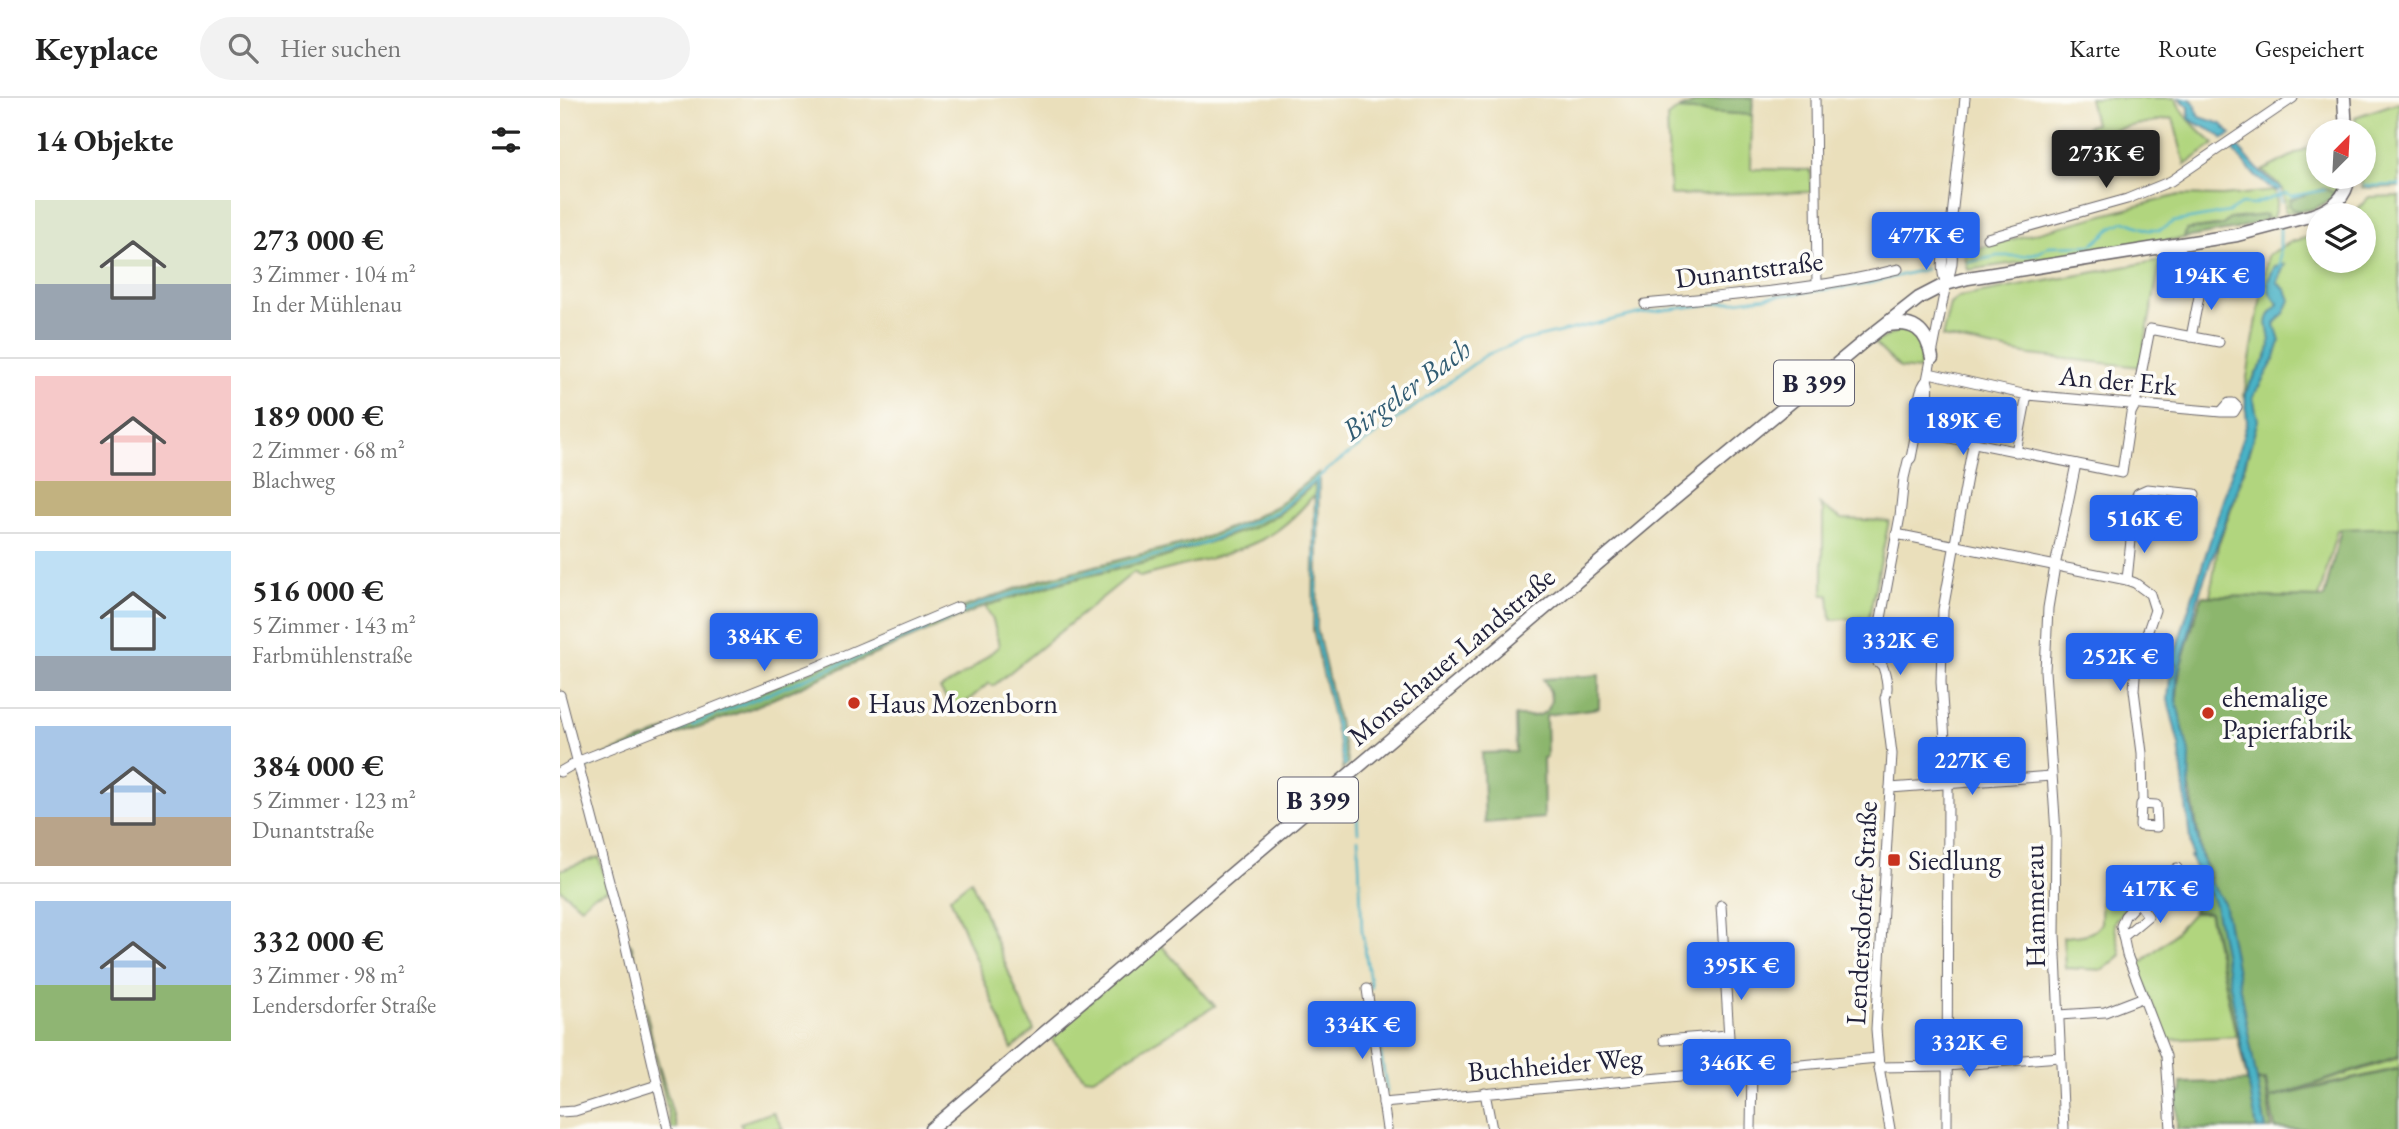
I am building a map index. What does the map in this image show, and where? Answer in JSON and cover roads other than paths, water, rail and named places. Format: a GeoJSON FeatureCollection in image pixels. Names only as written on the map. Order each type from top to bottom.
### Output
{"type":"FeatureCollection","features":[{"type":"Feature","properties":{"kind":"main road"},"geometry":{"type":"LineString","coordinates":[[2344,98],[2345,119]]}},
{"type":"Feature","properties":{"kind":"main road","name":"B 399"},"geometry":{"type":"LineString","coordinates":[[1946,284],[2237,234],[2325,211],[2336,203],[2346,189]]}},
{"type":"Feature","properties":{"kind":"main road","name":"Monschauer Landstraße"},"geometry":{"type":"LineString","coordinates":[[931,1129],[1754,432],[1919,298],[1946,284]]}},
{"type":"Feature","properties":{"kind":"main road"},"geometry":{"type":"LineString","coordinates":[[1884,326],[1903,324],[1916,328],[1927,339],[1932,358]]}},
{"type":"Feature","properties":{"kind":"street"},"geometry":{"type":"LineString","coordinates":[[1815,98],[1817,285]]}},
{"type":"Feature","properties":{"kind":"street","name":"Lendersdorfer Straße"},"geometry":{"type":"LineString","coordinates":[[1890,1129],[1878,1063],[1876,1029],[1892,754],[1885,698],[1888,693],[1877,639],[1901,508],[1904,475],[1916,431],[1923,383],[1928,377],[1946,284],[1941,272],[1944,250],[1949,244],[1965,98]]}},
{"type":"Feature","properties":{"kind":"street"},"geometry":{"type":"LineString","coordinates":[[1987,238],[2140,194],[2171,181],[2292,98]]}},
{"type":"Feature","properties":{"kind":"street","name":"Dunantstraße"},"geometry":{"type":"LineString","coordinates":[[1645,304],[1817,285],[1860,279],[1898,269]]}},
{"type":"Feature","properties":{"kind":"street"},"geometry":{"type":"LineString","coordinates":[[2191,337],[2202,281]]}},
{"type":"Feature","properties":{"kind":"street"},"geometry":{"type":"LineString","coordinates":[[1916,431],[2122,473],[2131,413],[2135,405],[2150,329],[2219,342]]}},
{"type":"Feature","properties":{"kind":"street","name":"An der Erk"},"geometry":{"type":"LineString","coordinates":[[1928,377],[2027,395],[2221,412]]}},
{"type":"Feature","properties":{"kind":"street"},"geometry":{"type":"LineString","coordinates":[[2016,452],[2027,395]]}},
{"type":"Feature","properties":{"kind":"street"},"geometry":{"type":"LineString","coordinates":[[1947,1129],[1945,1066],[1948,784],[1941,682],[1943,610],[1973,443]]}},
{"type":"Feature","properties":{"kind":"street","name":"Hammerau"},"geometry":{"type":"LineString","coordinates":[[2064,1129],[2055,934],[2056,833],[2045,671],[2055,566],[2076,464]]}},
{"type":"Feature","properties":{"kind":"street"},"geometry":{"type":"LineString","coordinates":[[2126,580],[2138,492],[2147,489],[2195,494]]}},
{"type":"Feature","properties":{"kind":"street"},"geometry":{"type":"LineString","coordinates":[[1896,534],[2126,580],[2150,594],[2155,610],[2138,660],[2134,690],[2142,753],[2143,804]]}},
{"type":"Feature","properties":{"kind":"street"},"geometry":{"type":"LineString","coordinates":[[560,772],[579,761],[814,668],[958,607]]}},
{"type":"Feature","properties":{"kind":"street"},"geometry":{"type":"LineString","coordinates":[[560,695],[623,935],[668,1129]]}},
{"type":"Feature","properties":{"kind":"street"},"geometry":{"type":"LineString","coordinates":[[1890,788],[2052,776]]}},
{"type":"Feature","properties":{"kind":"street"},"geometry":{"type":"LineString","coordinates":[[2171,1129],[2166,1056],[2123,937],[2122,920],[2177,868]]}},
{"type":"Feature","properties":{"kind":"street"},"geometry":{"type":"LineString","coordinates":[[2123,937],[2148,916],[2138,902]]}},
{"type":"Feature","properties":{"kind":"street"},"geometry":{"type":"LineString","coordinates":[[1721,905],[1731,1071]]}},
{"type":"Feature","properties":{"kind":"street"},"geometry":{"type":"LineString","coordinates":[[1367,989],[1387,1129]]}},
{"type":"Feature","properties":{"kind":"street"},"geometry":{"type":"LineString","coordinates":[[2059,1015],[2105,1012],[2144,996]]}},
{"type":"Feature","properties":{"kind":"street"},"geometry":{"type":"LineString","coordinates":[[1664,1040],[1728,1035]]}},
{"type":"Feature","properties":{"kind":"street","name":"Buchheider Weg"},"geometry":{"type":"LineString","coordinates":[[1383,1103],[1752,1068],[1878,1063],[1945,1066],[2060,1057]]}},
{"type":"Feature","properties":{"kind":"street"},"geometry":{"type":"LineString","coordinates":[[1751,1129],[1752,1068]]}},
{"type":"Feature","properties":{"kind":"street"},"geometry":{"type":"LineString","coordinates":[[560,1112],[575,1111],[657,1085]]}},
{"type":"Feature","properties":{"kind":"street"},"geometry":{"type":"LineString","coordinates":[[1485,1093],[1492,1129]]}},
{"type":"Feature","properties":{"kind":"water"},"geometry":{"type":"Polygon","coordinates":[[[2179,98],[2193,101],[2200,117],[2222,124],[2231,135],[2223,139],[2193,121],[2189,118],[2189,107],[2179,98]]]}},
{"type":"Feature","properties":{"kind":"water"},"geometry":{"type":"Polygon","coordinates":[[[2236,145],[2261,173],[2281,188],[2275,191],[2256,177],[2231,148],[2236,145]]]}},
{"type":"Feature","properties":{"kind":"water"},"geometry":{"type":"Polygon","coordinates":[[[2285,264],[2277,282],[2286,290],[2290,300],[2285,312],[2275,324],[2280,342],[2274,360],[2253,397],[2258,420],[2236,493],[2200,591],[2177,678],[2176,700],[2190,756],[2189,795],[2201,855],[2210,882],[2224,903],[2266,1129],[2257,1129],[2215,905],[2190,857],[2179,745],[2168,700],[2170,675],[2173,676],[2176,664],[2172,662],[2247,423],[2246,394],[2269,351],[2267,323],[2278,304],[2269,291],[2267,282],[2275,266],[2285,264]]]}},
{"type":"Feature","properties":{"kind":"waterway","name":"Birgeler Bach"},"geometry":{"type":"LineString","coordinates":[[2376,186],[2399,185]]}},
{"type":"Feature","properties":{"kind":"waterway","name":"Birgeler Bach"},"geometry":{"type":"LineString","coordinates":[[2278,189],[2281,202]]}},
{"type":"Feature","properties":{"kind":"waterway","name":"Birgeler Bach"},"geometry":{"type":"LineString","coordinates":[[1969,262],[1998,256],[2023,256],[2040,252],[2049,246],[2092,245],[2113,227],[2125,221],[2148,230],[2160,230],[2173,222],[2229,212],[2241,204],[2252,205],[2286,193],[2292,196],[2324,190]]}},
{"type":"Feature","properties":{"kind":"waterway"},"geometry":{"type":"LineString","coordinates":[[2280,227],[2280,265]]}},
{"type":"Feature","properties":{"kind":"waterway","name":"Birgeler Bach"},"geometry":{"type":"LineString","coordinates":[[938,623],[983,603],[1064,578],[1202,544],[1278,511],[1328,469],[1486,355],[1522,341],[1642,313],[1862,285],[1926,269]]}},
{"type":"Feature","properties":{"kind":"waterway"},"geometry":{"type":"LineString","coordinates":[[1317,479],[1315,629],[1345,766]]}},
{"type":"Feature","properties":{"kind":"waterway","name":"Birgeler Bach"},"geometry":{"type":"LineString","coordinates":[[691,725],[927,629]]}},
{"type":"Feature","properties":{"kind":"waterway","name":"Birgeler Bach"},"geometry":{"type":"LineString","coordinates":[[619,754],[686,727]]}},
{"type":"Feature","properties":{"kind":"waterway","name":"Birgeler Bach"},"geometry":{"type":"LineString","coordinates":[[587,767],[613,756]]}},
{"type":"Feature","properties":{"kind":"waterway","name":"Birgeler Bach"},"geometry":{"type":"LineString","coordinates":[[560,780],[568,776]]}},
{"type":"Feature","properties":{"kind":"waterway"},"geometry":{"type":"LineString","coordinates":[[1355,780],[1358,832]]}},
{"type":"Feature","properties":{"kind":"waterway"},"geometry":{"type":"LineString","coordinates":[[1358,839],[1362,931],[1371,988]]}},
{"type":"Feature","properties":{"kind":"waterway"},"geometry":{"type":"LineString","coordinates":[[1378,1036],[1387,1092]]}},
{"type":"Feature","properties":{"kind":"place","name":"Haus Mozenborn"},"geometry":{"type":"Point","coordinates":[854,703]}},
{"type":"Feature","properties":{"kind":"place","name":"ehemalige Papierfabrik"},"geometry":{"type":"Point","coordinates":[2208,713]}},
{"type":"Feature","properties":{"kind":"place","name":"Siedlung"},"geometry":{"type":"Point","coordinates":[1894,860]}}]}
